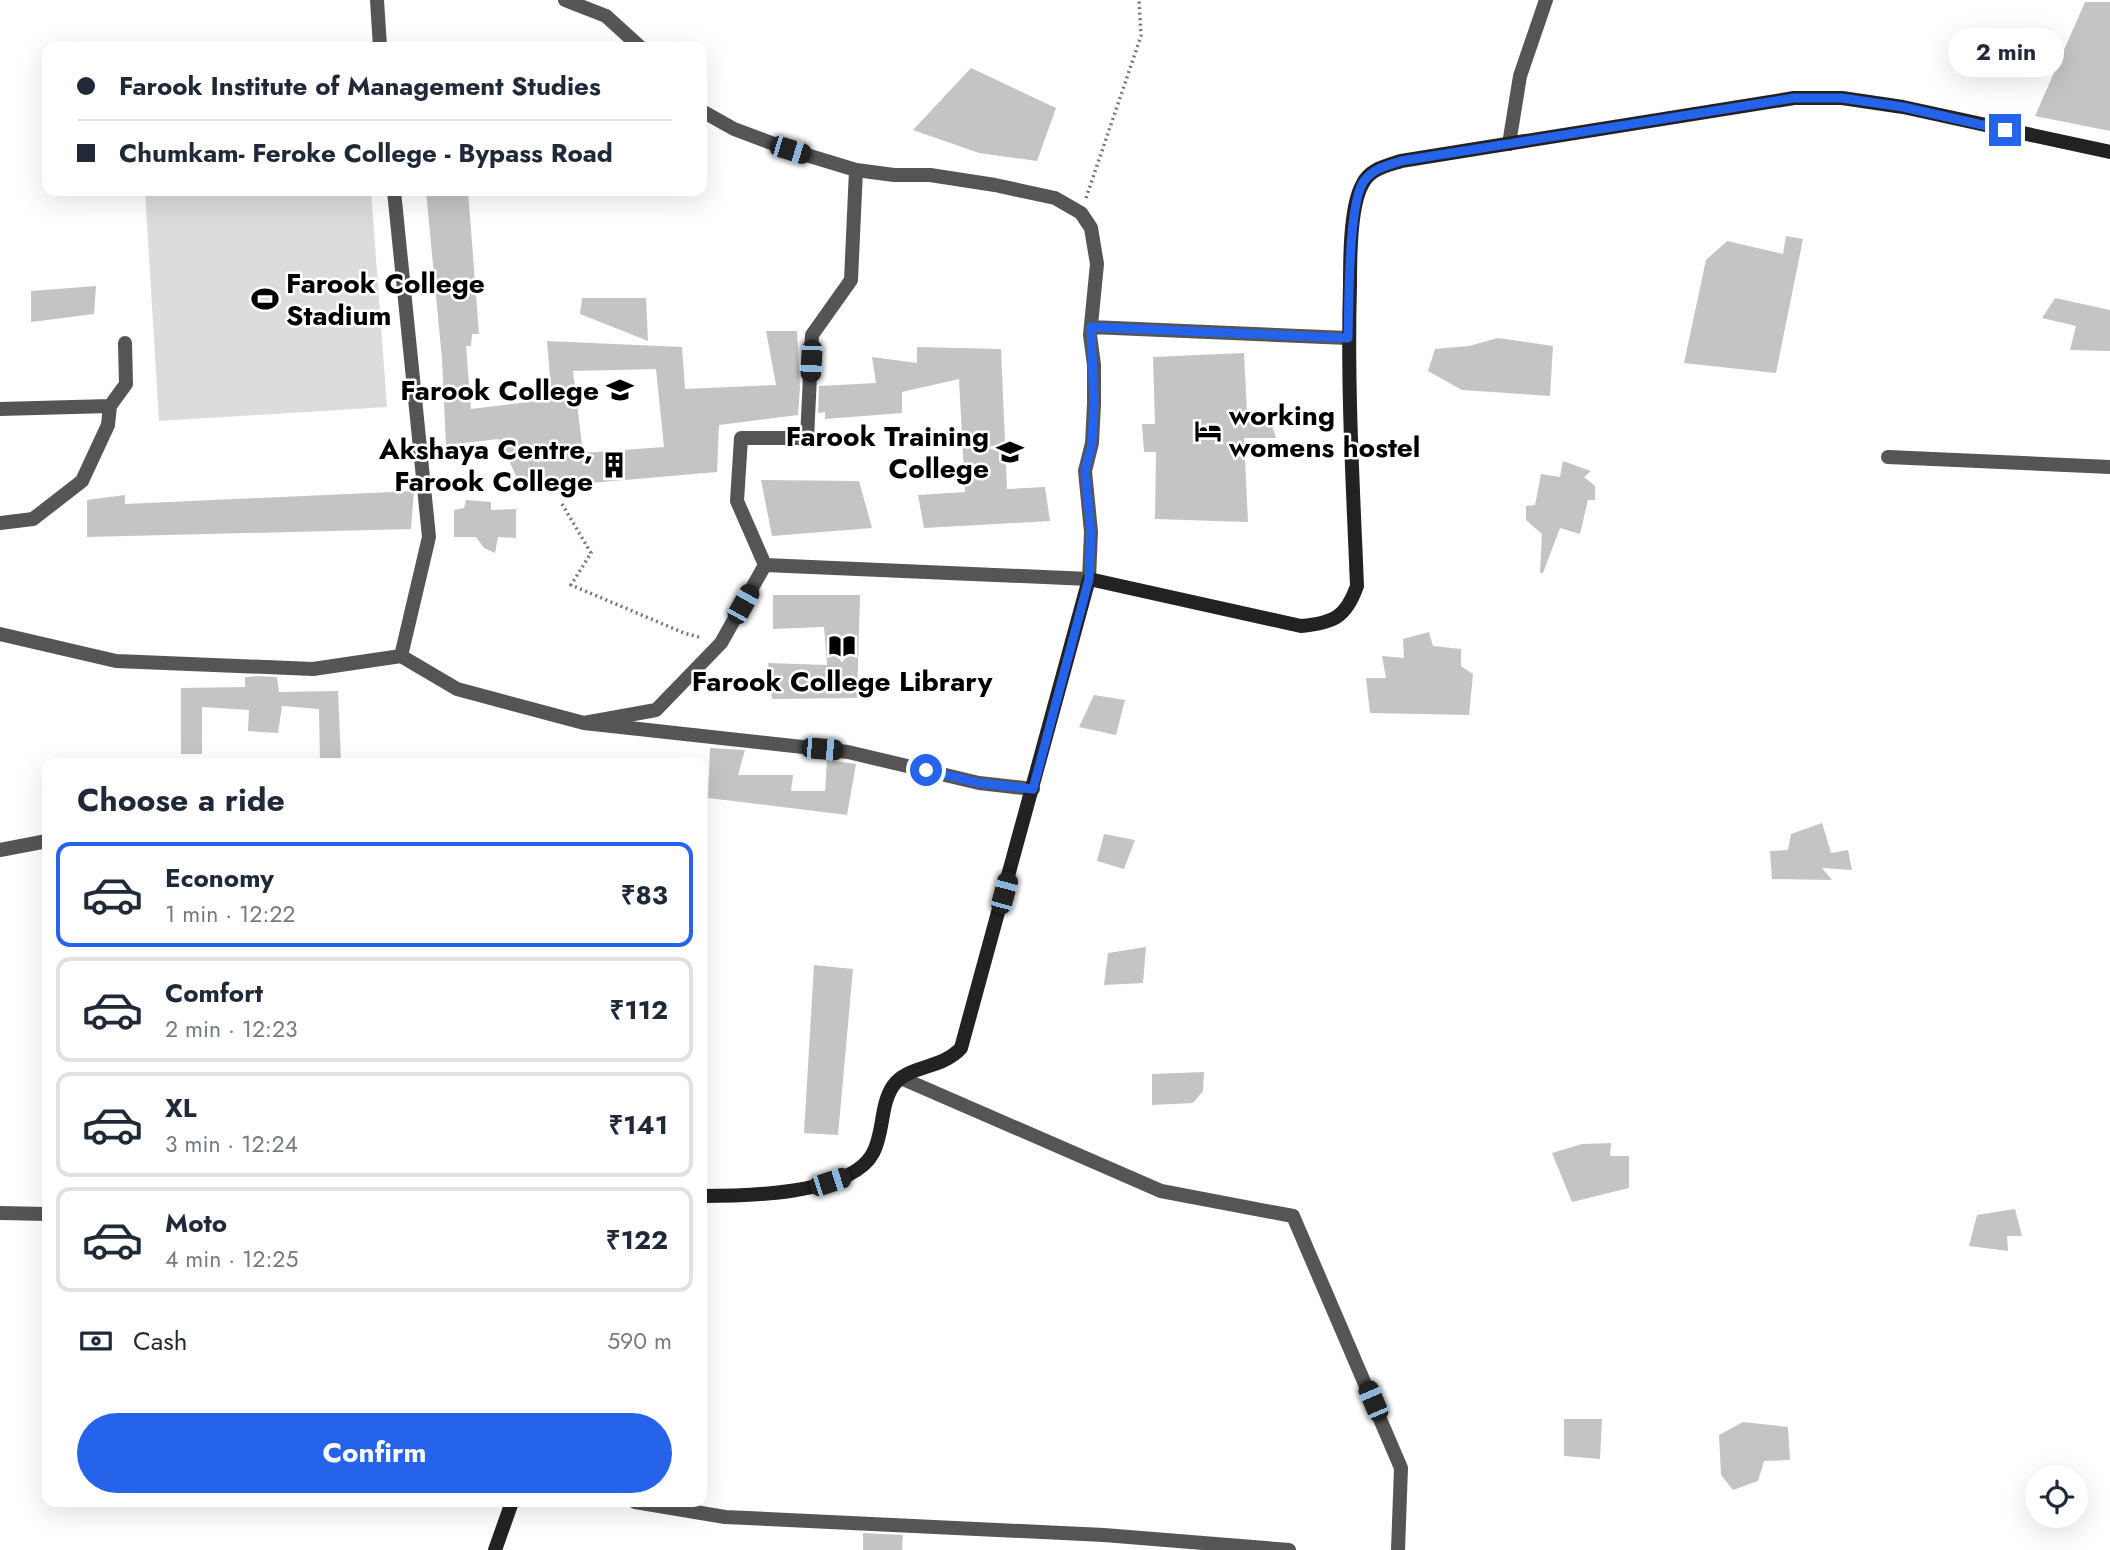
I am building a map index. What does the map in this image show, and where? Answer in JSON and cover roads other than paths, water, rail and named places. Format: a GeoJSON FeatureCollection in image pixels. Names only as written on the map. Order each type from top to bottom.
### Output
{"type":"FeatureCollection","features":[{"type":"Feature","properties":{"kind":"main road"},"geometry":{"type":"LineString","coordinates":[[707,1196],[735,1196],[800,1188],[848,1176],[873,1153],[893,1086],[901,1078],[953,1057],[961,1048],[1089,579],[1301,626],[1336,619],[1350,605],[1356,586],[1348,338],[1350,258],[1356,201],[1362,184],[1377,168],[1401,161],[1794,98],[1842,98],[1903,107],[2110,152]]}},
{"type":"Feature","properties":{"kind":"main road"},"geometry":{"type":"LineString","coordinates":[[495,1550],[510,1507]]}},
{"type":"Feature","properties":{"kind":"street"},"geometry":{"type":"LineString","coordinates":[[377,0],[380,42]]}},
{"type":"Feature","properties":{"kind":"street"},"geometry":{"type":"LineString","coordinates":[[565,0],[606,16],[635,42]]}},
{"type":"Feature","properties":{"kind":"street"},"geometry":{"type":"LineString","coordinates":[[1509,144],[1520,76],[1546,0]]}},
{"type":"Feature","properties":{"kind":"street"},"geometry":{"type":"LineString","coordinates":[[707,114],[746,133],[790,150],[856,170],[894,175],[930,175],[995,184],[1055,198],[1081,213],[1091,228],[1097,264],[1091,327],[1094,404],[1092,443],[1085,471],[1091,532],[1089,579],[765,565]]}},
{"type":"Feature","properties":{"kind":"street"},"geometry":{"type":"LineString","coordinates":[[765,565],[737,501],[741,438],[807,438],[812,335],[852,280],[856,170]]}},
{"type":"Feature","properties":{"kind":"street"},"geometry":{"type":"LineString","coordinates":[[395,196],[429,537],[401,656]]}},
{"type":"Feature","properties":{"kind":"street"},"geometry":{"type":"LineString","coordinates":[[1091,327],[1348,338]]}},
{"type":"Feature","properties":{"kind":"street"},"geometry":{"type":"LineString","coordinates":[[0,523],[33,519],[82,481],[108,425],[110,406],[126,384],[125,343]]}},
{"type":"Feature","properties":{"kind":"street"},"geometry":{"type":"LineString","coordinates":[[0,409],[110,406]]}},
{"type":"Feature","properties":{"kind":"street"},"geometry":{"type":"LineString","coordinates":[[1888,457],[2110,467]]}},
{"type":"Feature","properties":{"kind":"street"},"geometry":{"type":"LineString","coordinates":[[584,723],[656,710],[721,643],[765,565]]}},
{"type":"Feature","properties":{"kind":"street"},"geometry":{"type":"LineString","coordinates":[[0,634],[116,661],[313,669],[401,656],[457,689],[584,723],[848,752],[979,783],[1033,789]]}},
{"type":"Feature","properties":{"kind":"street"},"geometry":{"type":"LineString","coordinates":[[0,850],[42,842]]}},
{"type":"Feature","properties":{"kind":"street"},"geometry":{"type":"LineString","coordinates":[[901,1078],[1161,1191],[1293,1216],[1401,1468],[1398,1550]]}},
{"type":"Feature","properties":{"kind":"street"},"geometry":{"type":"LineString","coordinates":[[0,1213],[42,1214]]}},
{"type":"Feature","properties":{"kind":"street"},"geometry":{"type":"LineString","coordinates":[[665,1507],[725,1517],[1104,1535],[1289,1550]]}},
{"type":"Feature","properties":{"kind":"place","name":"Farook College Stadium"},"geometry":{"type":"Point","coordinates":[265,299]}},
{"type":"Feature","properties":{"kind":"place","name":"Farook College"},"geometry":{"type":"Point","coordinates":[620,390]}},
{"type":"Feature","properties":{"kind":"place","name":"working womens hostel"},"geometry":{"type":"Point","coordinates":[1208,431]}},
{"type":"Feature","properties":{"kind":"place","name":"Farook Training College"},"geometry":{"type":"Point","coordinates":[1010,452]}},
{"type":"Feature","properties":{"kind":"place","name":"Akshaya Centre, Farook College"},"geometry":{"type":"Point","coordinates":[614,465]}},
{"type":"Feature","properties":{"kind":"place","name":"Farook College Library"},"geometry":{"type":"Point","coordinates":[842,646]}}]}
